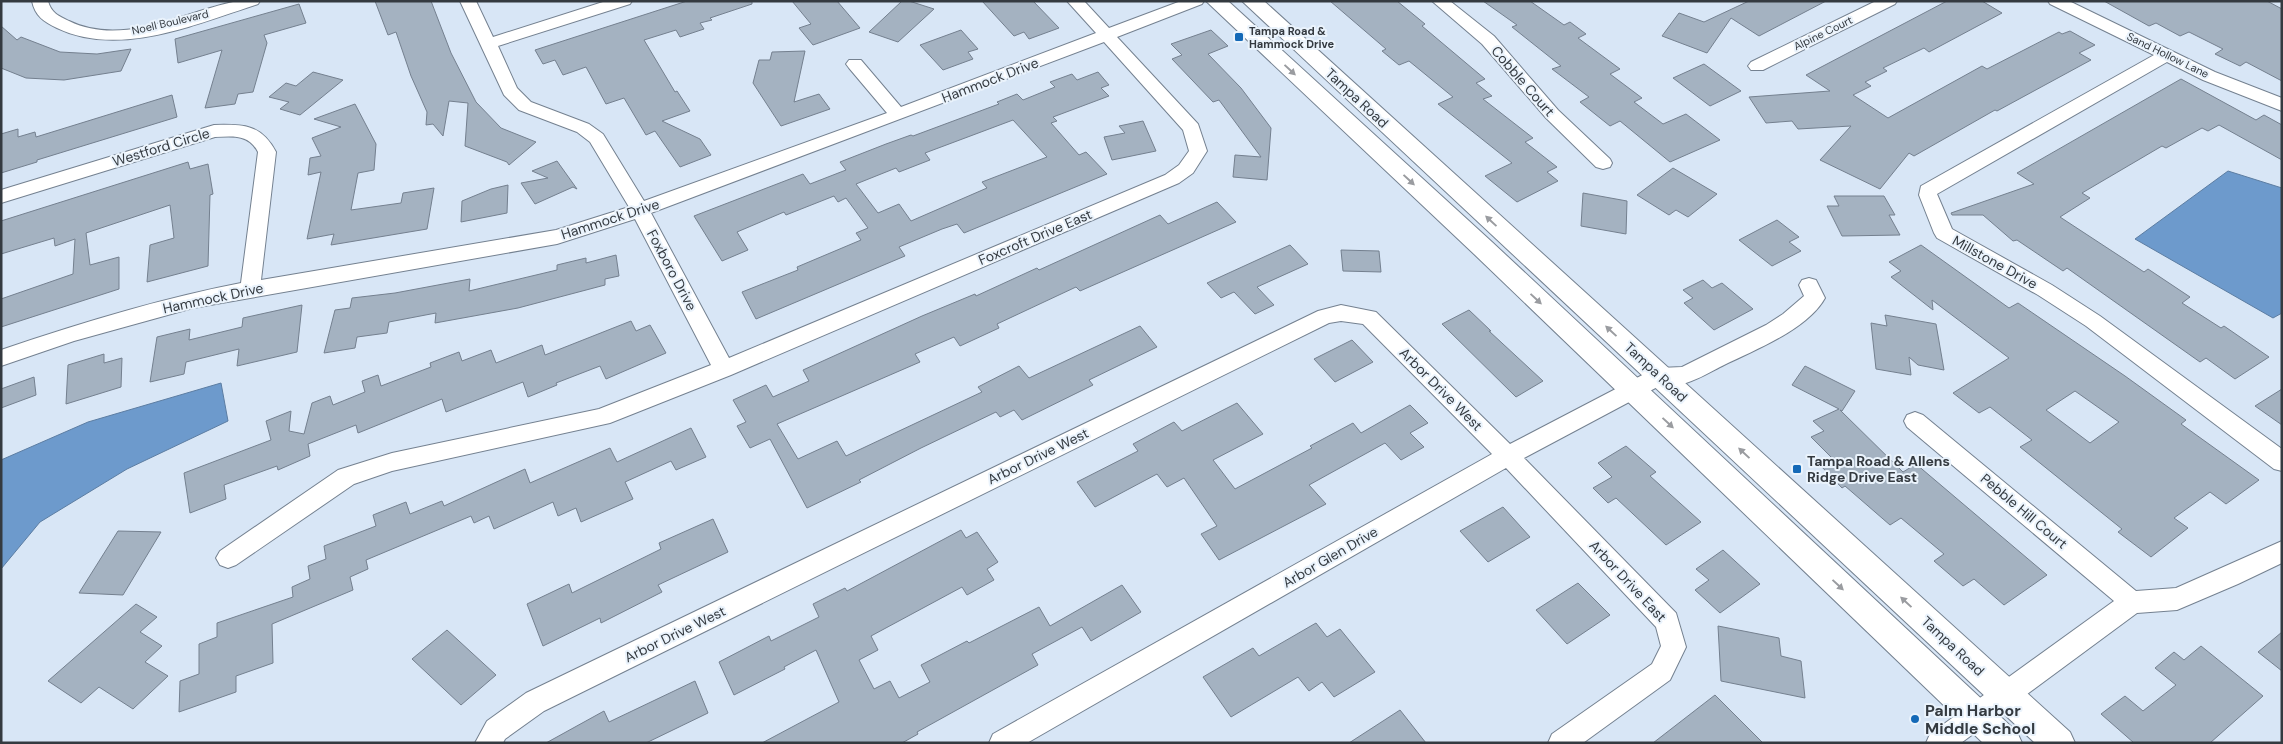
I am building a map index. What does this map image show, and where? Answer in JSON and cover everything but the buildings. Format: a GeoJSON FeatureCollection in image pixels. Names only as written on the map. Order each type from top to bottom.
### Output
{"type":"FeatureCollection","features":[{"type":"Feature","properties":{"kind":"main road","name":"Tampa Road"},"geometry":{"type":"LineString","coordinates":[[1216,1],[2006,743]]}},
{"type":"Feature","properties":{"kind":"main road","name":"Tampa Road"},"geometry":{"type":"LineString","coordinates":[[1252,1],[2059,743]]}},
{"type":"Feature","properties":{"kind":"street","name":"Noell Boulevard"},"geometry":{"type":"LineString","coordinates":[[40,1],[41,8],[50,19],[80,32],[107,34],[147,30],[252,1]]}},
{"type":"Feature","properties":{"kind":"street","name":"Foxboro Drive"},"geometry":{"type":"LineString","coordinates":[[468,1],[510,91],[525,106],[583,128],[597,138],[640,210],[724,369]]}},
{"type":"Feature","properties":{"kind":"street"},"geometry":{"type":"LineString","coordinates":[[487,44],[624,1]]}},
{"type":"Feature","properties":{"kind":"street","name":"Foxcroft Drive East"},"geometry":{"type":"LineString","coordinates":[[228,558],[346,477],[392,462],[602,418],[724,369],[1172,179],[1186,169],[1198,152],[1192,128],[1075,1]]}},
{"type":"Feature","properties":{"kind":"street","name":"Hammock Drive"},"geometry":{"type":"LineString","coordinates":[[1,358],[89,329],[193,300],[557,237],[640,210],[898,115],[1196,1]]}},
{"type":"Feature","properties":{"kind":"street","name":"Cobble Court"},"geometry":{"type":"LineString","coordinates":[[1440,1],[1488,40],[1552,114],[1604,163]]}},
{"type":"Feature","properties":{"kind":"street","name":"Alpine Court"},"geometry":{"type":"LineString","coordinates":[[1757,66],[1889,1]]}},
{"type":"Feature","properties":{"kind":"street","name":"Sand Hollow Lane"},"geometry":{"type":"LineString","coordinates":[[2056,1],[2209,76],[2282,104]]}},
{"type":"Feature","properties":{"kind":"street","name":"Millstone Drive"},"geometry":{"type":"LineString","coordinates":[[2168,55],[1928,191],[1928,195],[1944,233],[2045,290],[2093,321],[2282,462]]}},
{"type":"Feature","properties":{"kind":"street"},"geometry":{"type":"LineString","coordinates":[[855,64],[898,115]]}},
{"type":"Feature","properties":{"kind":"street","name":"Westford Circle"},"geometry":{"type":"LineString","coordinates":[[1,197],[214,131],[234,130],[252,133],[263,141],[267,152],[250,289]]}},
{"type":"Feature","properties":{"kind":"street"},"geometry":{"type":"LineString","coordinates":[[1660,376],[1687,374],[1779,326],[1809,306],[1815,298],[1809,285]]}},
{"type":"Feature","properties":{"kind":"street","name":"Arbor Drive West"},"geometry":{"type":"LineString","coordinates":[[488,743],[496,730],[535,702],[1325,316],[1340,313],[1369,317],[1508,456]]}},
{"type":"Feature","properties":{"kind":"street","name":"Arbor Glen Drive"},"geometry":{"type":"LineString","coordinates":[[1002,743],[1508,456],[1660,376]]}},
{"type":"Feature","properties":{"kind":"street","name":"Pebble Hill Court"},"geometry":{"type":"LineString","coordinates":[[1915,421],[2132,602]]}},
{"type":"Feature","properties":{"kind":"street","name":"Arbor Drive East"},"geometry":{"type":"LineString","coordinates":[[1508,456],[1667,621],[1674,647],[1661,672],[1561,743]]}},
{"type":"Feature","properties":{"kind":"street"},"geometry":{"type":"LineString","coordinates":[[1939,743],[2132,602],[2177,599],[2230,577],[2282,551]]}},
{"type":"Feature","properties":{"kind":"water"},"geometry":{"type":"Polygon","coordinates":[[[2228,171],[2282,188],[2282,313],[2273,318],[2135,239],[2228,171]]]}},
{"type":"Feature","properties":{"kind":"water"},"geometry":{"type":"Polygon","coordinates":[[[221,383],[228,421],[127,469],[40,522],[1,569],[1,460],[88,422],[221,383]]]}},
{"type":"Feature","properties":{"kind":"place","name":"Tampa Road & Hammock Drive"},"geometry":{"type":"Point","coordinates":[1239,37]}},
{"type":"Feature","properties":{"kind":"place","name":"Tampa Road & Allens Ridge Drive East"},"geometry":{"type":"Point","coordinates":[1797,469]}},
{"type":"Feature","properties":{"kind":"place","name":"Palm Harbor Middle School"},"geometry":{"type":"Point","coordinates":[1915,719]}}]}
